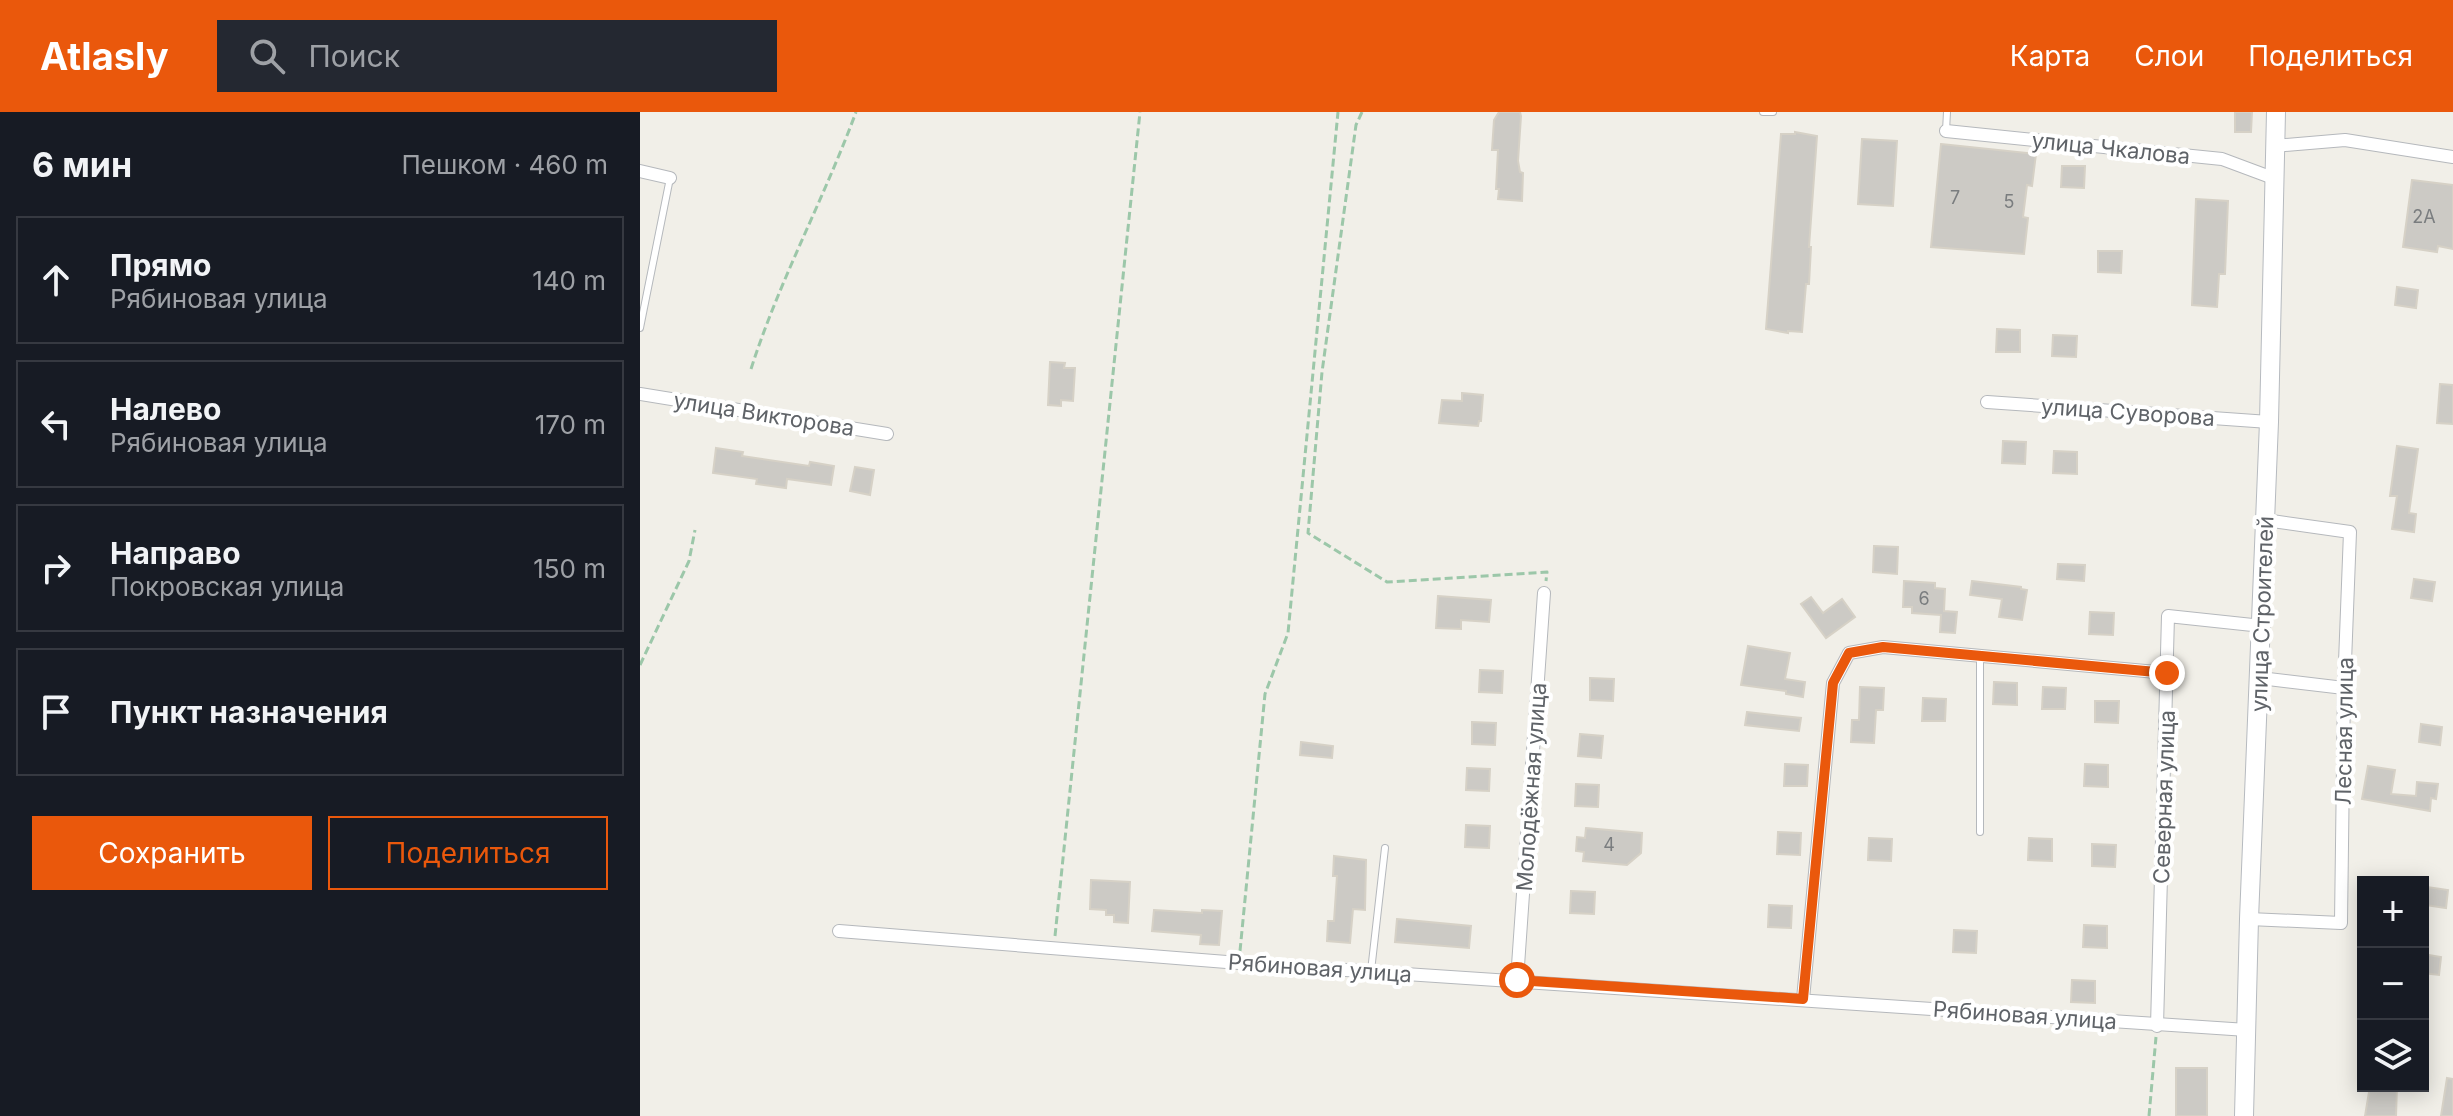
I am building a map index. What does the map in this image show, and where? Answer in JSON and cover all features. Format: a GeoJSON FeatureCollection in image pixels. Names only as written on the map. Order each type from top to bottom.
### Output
{"type":"FeatureCollection","features":[{"type":"Feature","properties":{"kind":"main road","name":"улица Строителей"},"geometry":{"type":"LineString","coordinates":[[2244,1116],[2269,422],[2276,112]]}},
{"type":"Feature","properties":{"kind":"street","name":"улица Чкалова"},"geometry":{"type":"LineString","coordinates":[[1946,131],[2222,159],[2273,178]]}},
{"type":"Feature","properties":{"kind":"street"},"geometry":{"type":"LineString","coordinates":[[2274,146],[2345,140],[2453,157]]}},
{"type":"Feature","properties":{"kind":"street"},"geometry":{"type":"LineString","coordinates":[[640,171],[670,178]]}},
{"type":"Feature","properties":{"kind":"street","name":"улица Викторова"},"geometry":{"type":"LineString","coordinates":[[640,394],[887,434]]}},
{"type":"Feature","properties":{"kind":"street","name":"улица Суворова"},"geometry":{"type":"LineString","coordinates":[[1987,402],[2269,422]]}},
{"type":"Feature","properties":{"kind":"street","name":"Лесная улица"},"geometry":{"type":"LineString","coordinates":[[2249,919],[2341,923],[2344,688],[2350,532],[2265,520]]}},
{"type":"Feature","properties":{"kind":"street","name":"Молодёжная улица"},"geometry":{"type":"LineString","coordinates":[[1517,980],[1544,593]]}},
{"type":"Feature","properties":{"kind":"street","name":"Северная улица"},"geometry":{"type":"LineString","coordinates":[[2157,1026],[2168,616],[2262,626]]}},
{"type":"Feature","properties":{"kind":"street"},"geometry":{"type":"LineString","coordinates":[[1803,999],[1833,683],[1849,653],[1883,647],[2167,673]]}},
{"type":"Feature","properties":{"kind":"street"},"geometry":{"type":"LineString","coordinates":[[2260,678],[2344,688]]}},
{"type":"Feature","properties":{"kind":"street","name":"Рябиновая улица"},"geometry":{"type":"LineString","coordinates":[[839,931],[1054,950],[2247,1030]]}},
{"type":"Feature","properties":{"kind":"lane"},"geometry":{"type":"LineString","coordinates":[[1763,112],[1773,112]]}},
{"type":"Feature","properties":{"kind":"lane"},"geometry":{"type":"LineString","coordinates":[[1946,131],[1947,112]]}},
{"type":"Feature","properties":{"kind":"lane"},"geometry":{"type":"LineString","coordinates":[[640,328],[670,178]]}},
{"type":"Feature","properties":{"kind":"lane"},"geometry":{"type":"LineString","coordinates":[[1980,656],[1980,832]]}},
{"type":"Feature","properties":{"kind":"lane"},"geometry":{"type":"LineString","coordinates":[[1371,971],[1385,848]]}},
{"type":"Feature","properties":{"kind":"path"},"geometry":{"type":"LineString","coordinates":[[751,369],[761,335],[832,177],[856,112]]}},
{"type":"Feature","properties":{"kind":"path"},"geometry":{"type":"LineString","coordinates":[[1054,950],[1140,112]]}},
{"type":"Feature","properties":{"kind":"path"},"geometry":{"type":"LineString","coordinates":[[1239,963],[1265,694],[1288,633],[1338,112]]}},
{"type":"Feature","properties":{"kind":"path"},"geometry":{"type":"LineString","coordinates":[[1362,112],[1356,125],[1322,372],[1308,533],[1387,582],[1547,572],[1544,593]]}},
{"type":"Feature","properties":{"kind":"path"},"geometry":{"type":"LineString","coordinates":[[640,665],[689,561],[695,530]]}},
{"type":"Feature","properties":{"kind":"path"},"geometry":{"type":"LineString","coordinates":[[2149,1116],[2157,1026]]}},
{"type":"Feature","properties":{"kind":"building"},"geometry":{"type":"Polygon","coordinates":[[[1499,112],[1520,112],[1518,161],[1523,173],[1522,201],[1498,199],[1498,150],[1492,150],[1494,120],[1499,112]]]}},
{"type":"Feature","properties":{"kind":"building"},"geometry":{"type":"Polygon","coordinates":[[[2235,112],[2252,112],[2251,132],[2235,132],[2235,112]]]}},
{"type":"Feature","properties":{"kind":"building"},"geometry":{"type":"Polygon","coordinates":[[[1795,132],[1817,136],[1809,284],[1806,284],[1802,332],[1788,333],[1766,329],[1781,134],[1795,132]]]}},
{"type":"Feature","properties":{"kind":"building"},"geometry":{"type":"Polygon","coordinates":[[[1862,139],[1897,141],[1893,206],[1858,204],[1862,139]]]}},
{"type":"Feature","properties":{"kind":"building"},"geometry":{"type":"Polygon","coordinates":[[[1941,144],[2036,154],[2032,186],[2027,185],[2023,217],[2028,218],[2024,254],[1931,247],[1941,144]]]}},
{"type":"Feature","properties":{"kind":"building"},"geometry":{"type":"Polygon","coordinates":[[[2062,166],[2085,166],[2084,188],[2061,187],[2062,166]]]}},
{"type":"Feature","properties":{"kind":"building"},"geometry":{"type":"Polygon","coordinates":[[[2412,180],[2453,185],[2453,249],[2438,246],[2437,252],[2403,247],[2412,180]]]}},
{"type":"Feature","properties":{"kind":"building"},"geometry":{"type":"Polygon","coordinates":[[[2196,199],[2228,201],[2225,274],[2219,274],[2217,307],[2192,305],[2196,199]]]}},
{"type":"Feature","properties":{"kind":"building"},"geometry":{"type":"Polygon","coordinates":[[[2098,251],[2122,251],[2121,273],[2098,272],[2098,251]]]}},
{"type":"Feature","properties":{"kind":"building"},"geometry":{"type":"Polygon","coordinates":[[[2397,287],[2418,290],[2416,308],[2395,305],[2397,287]]]}},
{"type":"Feature","properties":{"kind":"building"},"geometry":{"type":"Polygon","coordinates":[[[1997,329],[2020,330],[2020,352],[1996,352],[1997,329]]]}},
{"type":"Feature","properties":{"kind":"building"},"geometry":{"type":"Polygon","coordinates":[[[2053,335],[2077,336],[2076,357],[2052,356],[2053,335]]]}},
{"type":"Feature","properties":{"kind":"building"},"geometry":{"type":"Polygon","coordinates":[[[1050,362],[1065,363],[1064,368],[1075,368],[1073,401],[1061,400],[1061,406],[1048,405],[1050,362]]]}},
{"type":"Feature","properties":{"kind":"building"},"geometry":{"type":"Polygon","coordinates":[[[2440,384],[2453,385],[2453,424],[2437,423],[2440,384]]]}},
{"type":"Feature","properties":{"kind":"building"},"geometry":{"type":"Polygon","coordinates":[[[1462,393],[1483,395],[1478,426],[1439,423],[1442,400],[1462,401],[1462,393]]]}},
{"type":"Feature","properties":{"kind":"building"},"geometry":{"type":"Polygon","coordinates":[[[2003,441],[2026,442],[2025,464],[2002,463],[2003,441]]]}},
{"type":"Feature","properties":{"kind":"building"},"geometry":{"type":"Polygon","coordinates":[[[2397,446],[2418,449],[2409,513],[2416,514],[2414,532],[2392,529],[2397,496],[2390,496],[2397,446]]]}},
{"type":"Feature","properties":{"kind":"building"},"geometry":{"type":"Polygon","coordinates":[[[716,448],[743,452],[742,456],[809,466],[810,462],[834,466],[831,485],[787,479],[786,488],[756,484],[757,479],[713,473],[716,448]]]}},
{"type":"Feature","properties":{"kind":"building"},"geometry":{"type":"Polygon","coordinates":[[[2054,451],[2077,452],[2077,474],[2053,473],[2054,451]]]}},
{"type":"Feature","properties":{"kind":"building"},"geometry":{"type":"Polygon","coordinates":[[[855,467],[874,470],[870,495],[850,491],[855,467]]]}},
{"type":"Feature","properties":{"kind":"building"},"geometry":{"type":"Polygon","coordinates":[[[1874,546],[1898,547],[1897,574],[1873,572],[1874,546]]]}},
{"type":"Feature","properties":{"kind":"building"},"geometry":{"type":"Polygon","coordinates":[[[2058,564],[2085,565],[2084,581],[2057,579],[2058,564]]]}},
{"type":"Feature","properties":{"kind":"building"},"geometry":{"type":"Polygon","coordinates":[[[2414,579],[2435,582],[2432,601],[2411,598],[2414,579]]]}},
{"type":"Feature","properties":{"kind":"building"},"geometry":{"type":"Polygon","coordinates":[[[1904,581],[1935,583],[1935,588],[1945,589],[1944,611],[1957,612],[1955,633],[1940,632],[1941,615],[1912,613],[1912,607],[1903,607],[1904,581]]]}},
{"type":"Feature","properties":{"kind":"building"},"geometry":{"type":"Polygon","coordinates":[[[1972,581],[2027,590],[2022,620],[1999,617],[2002,599],[1970,595],[1972,581]]]}},
{"type":"Feature","properties":{"kind":"building"},"geometry":{"type":"Polygon","coordinates":[[[1438,596],[1491,600],[1489,622],[1461,620],[1461,629],[1436,628],[1438,596]]]}},
{"type":"Feature","properties":{"kind":"building"},"geometry":{"type":"Polygon","coordinates":[[[1811,597],[1823,613],[1842,599],[1855,617],[1826,638],[1801,604],[1811,597]]]}},
{"type":"Feature","properties":{"kind":"building"},"geometry":{"type":"Polygon","coordinates":[[[2090,612],[2114,613],[2113,635],[2089,634],[2090,612]]]}},
{"type":"Feature","properties":{"kind":"building"},"geometry":{"type":"Polygon","coordinates":[[[1748,646],[1790,653],[1785,679],[1805,682],[1803,697],[1786,694],[1786,691],[1741,685],[1748,646]]]}},
{"type":"Feature","properties":{"kind":"building"},"geometry":{"type":"Polygon","coordinates":[[[1480,670],[1503,671],[1502,693],[1479,692],[1480,670]]]}},
{"type":"Feature","properties":{"kind":"building"},"geometry":{"type":"Polygon","coordinates":[[[1590,678],[1614,679],[1613,701],[1590,700],[1590,678]]]}},
{"type":"Feature","properties":{"kind":"building"},"geometry":{"type":"Polygon","coordinates":[[[1994,682],[2017,683],[2017,705],[1993,704],[1994,682]]]}},
{"type":"Feature","properties":{"kind":"building"},"geometry":{"type":"Polygon","coordinates":[[[1860,687],[1884,688],[1883,710],[1876,710],[1874,743],[1851,742],[1852,720],[1859,720],[1860,687]]]}},
{"type":"Feature","properties":{"kind":"building"},"geometry":{"type":"Polygon","coordinates":[[[2043,687],[2066,688],[2065,709],[2042,709],[2043,687]]]}},
{"type":"Feature","properties":{"kind":"building"},"geometry":{"type":"Polygon","coordinates":[[[1923,698],[1946,699],[1945,721],[1922,721],[1923,698]]]}},
{"type":"Feature","properties":{"kind":"building"},"geometry":{"type":"Polygon","coordinates":[[[2095,701],[2119,701],[2118,723],[2095,722],[2095,701]]]}},
{"type":"Feature","properties":{"kind":"building"},"geometry":{"type":"Polygon","coordinates":[[[1747,712],[1801,718],[1799,731],[1745,725],[1747,712]]]}},
{"type":"Feature","properties":{"kind":"building"},"geometry":{"type":"Polygon","coordinates":[[[1472,722],[1496,723],[1495,745],[1472,744],[1472,722]]]}},
{"type":"Feature","properties":{"kind":"building"},"geometry":{"type":"Polygon","coordinates":[[[2421,724],[2442,727],[2440,745],[2419,742],[2421,724]]]}},
{"type":"Feature","properties":{"kind":"building"},"geometry":{"type":"Polygon","coordinates":[[[1580,734],[1603,736],[1601,758],[1578,756],[1580,734]]]}},
{"type":"Feature","properties":{"kind":"building"},"geometry":{"type":"Polygon","coordinates":[[[1301,742],[1333,746],[1332,758],[1300,755],[1301,742]]]}},
{"type":"Feature","properties":{"kind":"building"},"geometry":{"type":"Polygon","coordinates":[[[1785,764],[1808,765],[1807,786],[1784,786],[1785,764]]]}},
{"type":"Feature","properties":{"kind":"building"},"geometry":{"type":"Polygon","coordinates":[[[2085,764],[2108,765],[2108,787],[2084,786],[2085,764]]]}},
{"type":"Feature","properties":{"kind":"building"},"geometry":{"type":"Polygon","coordinates":[[[2368,766],[2395,770],[2391,794],[2416,796],[2417,782],[2438,784],[2436,799],[2431,798],[2430,811],[2362,799],[2368,766]]]}},
{"type":"Feature","properties":{"kind":"building"},"geometry":{"type":"Polygon","coordinates":[[[1467,768],[1490,769],[1489,791],[1466,790],[1467,768]]]}},
{"type":"Feature","properties":{"kind":"building"},"geometry":{"type":"Polygon","coordinates":[[[1576,784],[1599,785],[1598,807],[1575,806],[1576,784]]]}},
{"type":"Feature","properties":{"kind":"building"},"geometry":{"type":"Polygon","coordinates":[[[1466,825],[1490,826],[1489,848],[1465,847],[1466,825]]]}},
{"type":"Feature","properties":{"kind":"building"},"geometry":{"type":"Polygon","coordinates":[[[1586,828],[1642,833],[1641,853],[1627,865],[1583,861],[1584,852],[1576,851],[1577,837],[1585,838],[1586,828]]]}},
{"type":"Feature","properties":{"kind":"building"},"geometry":{"type":"Polygon","coordinates":[[[1778,832],[1801,833],[1800,855],[1777,854],[1778,832]]]}},
{"type":"Feature","properties":{"kind":"building"},"geometry":{"type":"Polygon","coordinates":[[[1869,838],[1892,839],[1891,861],[1868,860],[1869,838]]]}},
{"type":"Feature","properties":{"kind":"building"},"geometry":{"type":"Polygon","coordinates":[[[2029,838],[2052,839],[2052,861],[2028,860],[2029,838]]]}},
{"type":"Feature","properties":{"kind":"building"},"geometry":{"type":"Polygon","coordinates":[[[2092,844],[2116,845],[2115,867],[2092,866],[2092,844]]]}},
{"type":"Feature","properties":{"kind":"building"},"geometry":{"type":"Polygon","coordinates":[[[1334,856],[1366,860],[1365,910],[1353,909],[1350,943],[1327,941],[1328,921],[1334,921],[1337,876],[1333,876],[1334,856]]]}},
{"type":"Feature","properties":{"kind":"building"},"geometry":{"type":"Polygon","coordinates":[[[1091,880],[1130,882],[1128,923],[1114,922],[1114,915],[1106,915],[1106,910],[1090,909],[1091,880]]]}},
{"type":"Feature","properties":{"kind":"building"},"geometry":{"type":"Polygon","coordinates":[[[2429,887],[2448,890],[2446,908],[2429,906],[2429,887]]]}},
{"type":"Feature","properties":{"kind":"building"},"geometry":{"type":"Polygon","coordinates":[[[1571,891],[1595,892],[1594,914],[1570,913],[1571,891]]]}},
{"type":"Feature","properties":{"kind":"building"},"geometry":{"type":"Polygon","coordinates":[[[1769,905],[1792,906],[1791,928],[1768,927],[1769,905]]]}},
{"type":"Feature","properties":{"kind":"building"},"geometry":{"type":"Polygon","coordinates":[[[1154,910],[1222,911],[1219,945],[1200,944],[1201,935],[1152,931],[1154,910]]]}},
{"type":"Feature","properties":{"kind":"building"},"geometry":{"type":"Polygon","coordinates":[[[1397,919],[1471,926],[1469,948],[1395,942],[1397,919]]]}},
{"type":"Feature","properties":{"kind":"building"},"geometry":{"type":"Polygon","coordinates":[[[2084,925],[2107,926],[2107,948],[2083,947],[2084,925]]]}},
{"type":"Feature","properties":{"kind":"building"},"geometry":{"type":"Polygon","coordinates":[[[1954,930],[1977,931],[1976,953],[1953,952],[1954,930]]]}},
{"type":"Feature","properties":{"kind":"building"},"geometry":{"type":"Polygon","coordinates":[[[2429,955],[2441,957],[2439,975],[2429,974],[2429,955]]]}},
{"type":"Feature","properties":{"kind":"building"},"geometry":{"type":"Polygon","coordinates":[[[2072,980],[2095,981],[2095,1003],[2071,1002],[2072,980]]]}},
{"type":"Feature","properties":{"kind":"building"},"geometry":{"type":"Polygon","coordinates":[[[2176,1068],[2207,1068],[2207,1116],[2176,1116],[2176,1068]]]}},
{"type":"Feature","properties":{"kind":"building"},"geometry":{"type":"Polygon","coordinates":[[[2447,1078],[2453,1079],[2453,1116],[2441,1116],[2447,1078]]]}},
{"type":"Feature","properties":{"kind":"building"},"geometry":{"type":"Polygon","coordinates":[[[2369,1092],[2397,1092],[2396,1116],[2365,1116],[2369,1092]]]}},
{"type":"Feature","properties":{"kind":"route"},"geometry":{"type":"LineString","coordinates":[[1517,980],[1803,999],[1833,683],[1849,653],[1883,647],[2167,673]]}}]}
